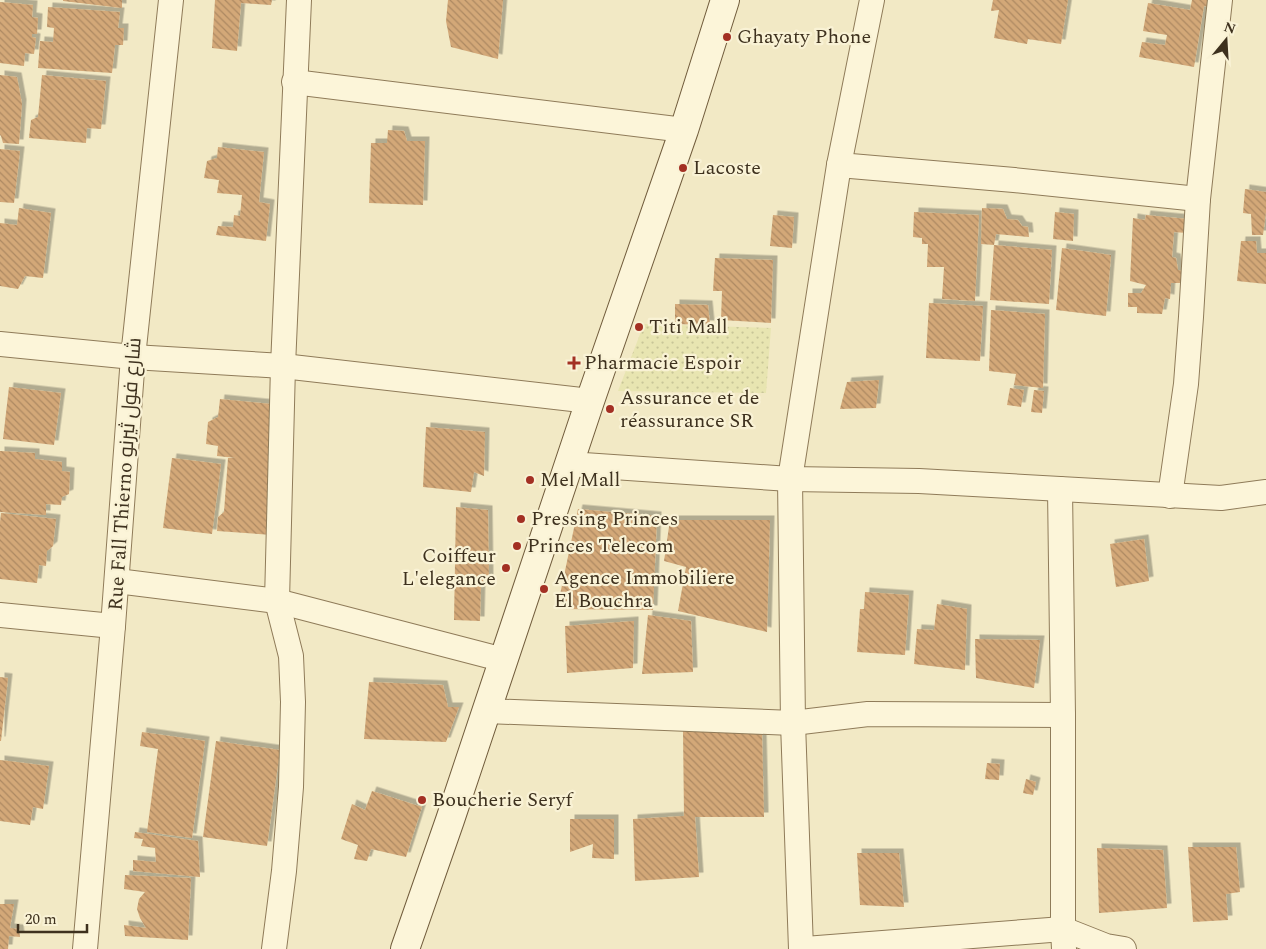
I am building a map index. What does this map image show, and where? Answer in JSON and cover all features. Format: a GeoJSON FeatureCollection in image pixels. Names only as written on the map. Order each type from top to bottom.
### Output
{"type":"FeatureCollection","features":[{"type":"Feature","properties":{"kind":"street","name":"Rue Fall Thierno شارع فول ثيرنو"},"geometry":{"type":"LineString","coordinates":[[84,949],[117,581],[133,357],[171,0]]}},
{"type":"Feature","properties":{"kind":"street"},"geometry":{"type":"LineString","coordinates":[[274,949],[284,871],[291,787],[293,702],[291,656],[277,601],[283,366],[299,0]]}},
{"type":"Feature","properties":{"kind":"street"},"geometry":{"type":"LineString","coordinates":[[405,949],[590,401],[684,130],[725,0]]}},
{"type":"Feature","properties":{"kind":"street"},"geometry":{"type":"LineString","coordinates":[[801,949],[793,723],[790,479],[839,165],[872,0]]}},
{"type":"Feature","properties":{"kind":"street"},"geometry":{"type":"LineString","coordinates":[[1170,496],[1186,384],[1198,200],[1220,0]]}},
{"type":"Feature","properties":{"kind":"street"},"geometry":{"type":"LineString","coordinates":[[294,82],[684,130]]}},
{"type":"Feature","properties":{"kind":"street"},"geometry":{"type":"LineString","coordinates":[[839,165],[1014,180],[1198,200]]}},
{"type":"Feature","properties":{"kind":"street"},"geometry":{"type":"LineString","coordinates":[[0,344],[133,357],[283,366],[590,401]]}},
{"type":"Feature","properties":{"kind":"street"},"geometry":{"type":"LineString","coordinates":[[569,464],[790,479],[919,481],[1170,496],[1221,498],[1266,492]]}},
{"type":"Feature","properties":{"kind":"street"},"geometry":{"type":"LineString","coordinates":[[1060,489],[1063,939]]}},
{"type":"Feature","properties":{"kind":"street"},"geometry":{"type":"LineString","coordinates":[[117,581],[277,601],[504,660]]}},
{"type":"Feature","properties":{"kind":"street"},"geometry":{"type":"LineString","coordinates":[[0,615],[113,626]]}},
{"type":"Feature","properties":{"kind":"street"},"geometry":{"type":"LineString","coordinates":[[486,711],[793,723],[868,714],[1063,715]]}},
{"type":"Feature","properties":{"kind":"street"},"geometry":{"type":"LineString","coordinates":[[805,949],[1063,939],[1124,949]]}},
{"type":"Feature","properties":{"kind":"shaded area"},"geometry":{"type":"Polygon","coordinates":[[[644,324],[771,328],[766,393],[618,391],[644,324]]]}},
{"type":"Feature","properties":{"kind":"building"},"geometry":{"type":"Polygon","coordinates":[[[122,0],[122,8],[63,1],[122,0]]]}},
{"type":"Feature","properties":{"kind":"building"},"geometry":{"type":"Polygon","coordinates":[[[215,0],[272,0],[271,5],[241,3],[237,51],[212,48],[215,0]]]}},
{"type":"Feature","properties":{"kind":"building"},"geometry":{"type":"Polygon","coordinates":[[[448,0],[503,0],[498,59],[451,47],[446,21],[448,0]]]}},
{"type":"Feature","properties":{"kind":"building"},"geometry":{"type":"Polygon","coordinates":[[[993,0],[1068,0],[1061,44],[1028,39],[1027,44],[994,38],[999,10],[991,11],[993,0]]]}},
{"type":"Feature","properties":{"kind":"building"},"geometry":{"type":"Polygon","coordinates":[[[1192,0],[1212,0],[1211,7],[1204,6],[1194,67],[1139,57],[1142,42],[1165,45],[1167,35],[1143,31],[1148,3],[1190,10],[1192,0]]]}},
{"type":"Feature","properties":{"kind":"building"},"geometry":{"type":"Polygon","coordinates":[[[0,2],[33,5],[32,17],[38,18],[37,34],[32,34],[32,37],[36,38],[34,54],[25,53],[24,66],[0,63],[0,2]]]}},
{"type":"Feature","properties":{"kind":"building"},"geometry":{"type":"Polygon","coordinates":[[[48,7],[120,12],[118,28],[124,28],[123,45],[115,45],[112,73],[38,68],[40,41],[53,42],[54,28],[47,27],[48,7]]]}},
{"type":"Feature","properties":{"kind":"building"},"geometry":{"type":"Polygon","coordinates":[[[0,75],[17,77],[22,104],[19,144],[3,143],[0,135],[0,75]]]}},
{"type":"Feature","properties":{"kind":"building"},"geometry":{"type":"Polygon","coordinates":[[[42,75],[106,81],[101,129],[87,128],[86,143],[29,138],[31,120],[38,117],[42,75]]]}},
{"type":"Feature","properties":{"kind":"building"},"geometry":{"type":"Polygon","coordinates":[[[388,130],[404,131],[407,141],[425,141],[423,205],[369,203],[371,143],[387,143],[388,130]]]}},
{"type":"Feature","properties":{"kind":"building"},"geometry":{"type":"Polygon","coordinates":[[[218,147],[264,152],[259,202],[270,204],[266,241],[216,235],[218,226],[233,227],[234,215],[240,216],[242,195],[217,193],[219,180],[204,178],[207,161],[217,158],[218,147]]]}},
{"type":"Feature","properties":{"kind":"building"},"geometry":{"type":"Polygon","coordinates":[[[0,149],[20,151],[14,203],[0,202],[0,149]]]}},
{"type":"Feature","properties":{"kind":"building"},"geometry":{"type":"Polygon","coordinates":[[[1245,189],[1266,192],[1263,235],[1252,235],[1251,214],[1243,213],[1245,189]]]}},
{"type":"Feature","properties":{"kind":"building"},"geometry":{"type":"Polygon","coordinates":[[[19,208],[51,213],[43,278],[25,276],[18,289],[0,286],[0,223],[17,225],[19,208]]]}},
{"type":"Feature","properties":{"kind":"building"},"geometry":{"type":"Polygon","coordinates":[[[982,208],[1003,209],[1007,219],[1018,220],[1022,226],[1028,227],[1029,237],[996,234],[994,245],[981,244],[982,208]]]}},
{"type":"Feature","properties":{"kind":"building"},"geometry":{"type":"Polygon","coordinates":[[[914,212],[979,215],[975,301],[942,299],[944,267],[927,267],[928,244],[922,244],[922,238],[913,237],[914,212]]]}},
{"type":"Feature","properties":{"kind":"building"},"geometry":{"type":"Polygon","coordinates":[[[1055,212],[1074,214],[1073,241],[1053,239],[1055,212]]]}},
{"type":"Feature","properties":{"kind":"building"},"geometry":{"type":"Polygon","coordinates":[[[773,215],[794,217],[792,248],[770,246],[773,215]]]}},
{"type":"Feature","properties":{"kind":"building"},"geometry":{"type":"Polygon","coordinates":[[[1146,215],[1187,219],[1186,233],[1174,232],[1172,257],[1176,258],[1178,270],[1184,271],[1183,283],[1171,283],[1170,299],[1165,298],[1162,314],[1137,313],[1137,307],[1128,307],[1128,293],[1141,293],[1146,285],[1130,281],[1133,218],[1145,220],[1146,215]]]}},
{"type":"Feature","properties":{"kind":"building"},"geometry":{"type":"Polygon","coordinates":[[[1241,241],[1256,241],[1257,253],[1266,253],[1266,284],[1237,281],[1241,241]]]}},
{"type":"Feature","properties":{"kind":"building"},"geometry":{"type":"Polygon","coordinates":[[[994,245],[1052,250],[1049,304],[990,300],[994,245]]]}},
{"type":"Feature","properties":{"kind":"building"},"geometry":{"type":"Polygon","coordinates":[[[1062,248],[1111,255],[1106,316],[1056,310],[1062,248]]]}},
{"type":"Feature","properties":{"kind":"building"},"geometry":{"type":"Polygon","coordinates":[[[715,258],[773,260],[771,323],[721,320],[722,291],[713,291],[715,258]]]}},
{"type":"Feature","properties":{"kind":"building"},"geometry":{"type":"Polygon","coordinates":[[[929,303],[983,306],[980,361],[926,358],[929,303]]]}},
{"type":"Feature","properties":{"kind":"building"},"geometry":{"type":"Polygon","coordinates":[[[675,304],[708,305],[710,325],[675,324],[675,304]]]}},
{"type":"Feature","properties":{"kind":"building"},"geometry":{"type":"Polygon","coordinates":[[[991,310],[1045,314],[1043,388],[1014,385],[1016,374],[989,371],[991,310]]]}},
{"type":"Feature","properties":{"kind":"building"},"geometry":{"type":"Polygon","coordinates":[[[879,380],[876,408],[840,409],[847,382],[879,380]]]}},
{"type":"Feature","properties":{"kind":"building"},"geometry":{"type":"Polygon","coordinates":[[[9,387],[61,393],[54,445],[3,439],[9,387]]]}},
{"type":"Feature","properties":{"kind":"building"},"geometry":{"type":"Polygon","coordinates":[[[1010,388],[1024,390],[1021,407],[1007,405],[1010,388]]]}},
{"type":"Feature","properties":{"kind":"building"},"geometry":{"type":"Polygon","coordinates":[[[1034,390],[1044,391],[1042,413],[1031,412],[1034,390]]]}},
{"type":"Feature","properties":{"kind":"building"},"geometry":{"type":"Polygon","coordinates":[[[220,399],[282,405],[272,535],[217,531],[218,517],[224,512],[228,458],[236,458],[217,456],[218,446],[206,444],[208,422],[218,417],[220,399]]]}},
{"type":"Feature","properties":{"kind":"building"},"geometry":{"type":"Polygon","coordinates":[[[426,427],[485,432],[484,476],[474,472],[471,492],[423,487],[426,427]]]}},
{"type":"Feature","properties":{"kind":"building"},"geometry":{"type":"Polygon","coordinates":[[[0,451],[35,453],[35,459],[62,462],[62,471],[70,472],[69,494],[62,497],[61,505],[46,504],[46,515],[0,512],[0,451]]]}},
{"type":"Feature","properties":{"kind":"building"},"geometry":{"type":"Polygon","coordinates":[[[172,458],[221,464],[212,534],[163,528],[172,458]]]}},
{"type":"Feature","properties":{"kind":"building"},"geometry":{"type":"Polygon","coordinates":[[[456,507],[488,510],[489,584],[481,583],[480,621],[454,620],[456,507]]]}},
{"type":"Feature","properties":{"kind":"building"},"geometry":{"type":"Polygon","coordinates":[[[578,509],[657,516],[653,610],[557,609],[578,509]]]}},
{"type":"Feature","properties":{"kind":"building"},"geometry":{"type":"Polygon","coordinates":[[[1,513],[56,519],[53,546],[47,551],[46,566],[39,565],[37,583],[0,579],[1,513]]]}},
{"type":"Feature","properties":{"kind":"building"},"geometry":{"type":"Polygon","coordinates":[[[670,520],[770,520],[767,632],[678,611],[686,567],[664,561],[670,520]]]}},
{"type":"Feature","properties":{"kind":"building"},"geometry":{"type":"Polygon","coordinates":[[[1144,539],[1149,581],[1116,587],[1110,544],[1144,539]]]}},
{"type":"Feature","properties":{"kind":"building"},"geometry":{"type":"Polygon","coordinates":[[[865,592],[909,595],[905,655],[857,652],[860,609],[864,609],[865,592]]]}},
{"type":"Feature","properties":{"kind":"building"},"geometry":{"type":"Polygon","coordinates":[[[937,604],[967,609],[965,670],[914,664],[917,629],[934,630],[937,604]]]}},
{"type":"Feature","properties":{"kind":"building"},"geometry":{"type":"Polygon","coordinates":[[[648,615],[691,621],[693,672],[642,674],[648,615]]]}},
{"type":"Feature","properties":{"kind":"building"},"geometry":{"type":"Polygon","coordinates":[[[634,621],[633,668],[567,673],[565,626],[634,621]]]}},
{"type":"Feature","properties":{"kind":"building"},"geometry":{"type":"Polygon","coordinates":[[[975,639],[1040,640],[1034,688],[976,678],[975,639]]]}},
{"type":"Feature","properties":{"kind":"building"},"geometry":{"type":"Polygon","coordinates":[[[0,677],[8,678],[1,741],[0,741],[0,677]]]}},
{"type":"Feature","properties":{"kind":"building"},"geometry":{"type":"Polygon","coordinates":[[[369,682],[443,685],[448,707],[459,707],[446,742],[364,739],[369,682]]]}},
{"type":"Feature","properties":{"kind":"building"},"geometry":{"type":"Polygon","coordinates":[[[683,731],[762,733],[764,817],[695,817],[699,877],[635,881],[633,819],[684,816],[683,731]]]}},
{"type":"Feature","properties":{"kind":"building"},"geometry":{"type":"Polygon","coordinates":[[[142,732],[205,741],[192,838],[147,832],[158,749],[140,746],[142,732]]]}},
{"type":"Feature","properties":{"kind":"building"},"geometry":{"type":"Polygon","coordinates":[[[216,741],[280,750],[267,846],[203,837],[216,741]]]}},
{"type":"Feature","properties":{"kind":"building"},"geometry":{"type":"Polygon","coordinates":[[[0,760],[49,766],[43,809],[33,807],[30,825],[0,821],[0,760]]]}},
{"type":"Feature","properties":{"kind":"building"},"geometry":{"type":"Polygon","coordinates":[[[987,763],[1000,764],[999,780],[985,779],[987,763]]]}},
{"type":"Feature","properties":{"kind":"building"},"geometry":{"type":"Polygon","coordinates":[[[1026,779],[1036,782],[1033,795],[1023,793],[1026,779]]]}},
{"type":"Feature","properties":{"kind":"building"},"geometry":{"type":"Polygon","coordinates":[[[372,791],[422,807],[406,857],[371,849],[367,861],[354,859],[358,845],[341,839],[352,804],[365,810],[372,791]]]}},
{"type":"Feature","properties":{"kind":"building"},"geometry":{"type":"Polygon","coordinates":[[[570,819],[614,819],[614,859],[592,858],[593,844],[570,852],[570,819]]]}},
{"type":"Feature","properties":{"kind":"building"},"geometry":{"type":"Polygon","coordinates":[[[135,832],[198,841],[200,877],[133,871],[133,860],[156,862],[155,848],[141,846],[143,839],[134,838],[135,832]]]}},
{"type":"Feature","properties":{"kind":"building"},"geometry":{"type":"Polygon","coordinates":[[[1188,847],[1236,847],[1240,892],[1226,894],[1228,920],[1193,922],[1188,847]]]}},
{"type":"Feature","properties":{"kind":"building"},"geometry":{"type":"Polygon","coordinates":[[[1097,848],[1163,850],[1167,908],[1099,913],[1097,848]]]}},
{"type":"Feature","properties":{"kind":"building"},"geometry":{"type":"Polygon","coordinates":[[[857,853],[899,853],[904,907],[860,905],[857,853]]]}},
{"type":"Feature","properties":{"kind":"building"},"geometry":{"type":"Polygon","coordinates":[[[125,875],[191,878],[188,940],[125,936],[124,925],[146,928],[137,909],[139,899],[145,892],[124,889],[125,875]]]}},
{"type":"Feature","properties":{"kind":"building"},"geometry":{"type":"Polygon","coordinates":[[[0,904],[14,904],[10,928],[19,929],[20,937],[9,936],[8,949],[0,949],[0,904]]]}},
{"type":"Feature","properties":{"kind":"place","name":"Ghayaty Phone"},"geometry":{"type":"Point","coordinates":[727,37]}},
{"type":"Feature","properties":{"kind":"place","name":"Lacoste"},"geometry":{"type":"Point","coordinates":[683,168]}},
{"type":"Feature","properties":{"kind":"place","name":"Titi Mall"},"geometry":{"type":"Point","coordinates":[639,327]}},
{"type":"Feature","properties":{"kind":"place","name":"Pharmacie Espoir"},"geometry":{"type":"Point","coordinates":[574,363]}},
{"type":"Feature","properties":{"kind":"place","name":"Assurance et de réassurance SR"},"geometry":{"type":"Point","coordinates":[610,409]}},
{"type":"Feature","properties":{"kind":"place","name":"Mel Mall"},"geometry":{"type":"Point","coordinates":[530,480]}},
{"type":"Feature","properties":{"kind":"place","name":"Pressing Princes"},"geometry":{"type":"Point","coordinates":[521,519]}},
{"type":"Feature","properties":{"kind":"place","name":"Princes Telecom"},"geometry":{"type":"Point","coordinates":[517,546]}},
{"type":"Feature","properties":{"kind":"place","name":"Coiffeur L'elegance"},"geometry":{"type":"Point","coordinates":[506,568]}},
{"type":"Feature","properties":{"kind":"place","name":"Agence Immobiliere El Bouchra"},"geometry":{"type":"Point","coordinates":[544,589]}},
{"type":"Feature","properties":{"kind":"place","name":"Boucherie Seryf"},"geometry":{"type":"Point","coordinates":[422,800]}}]}
